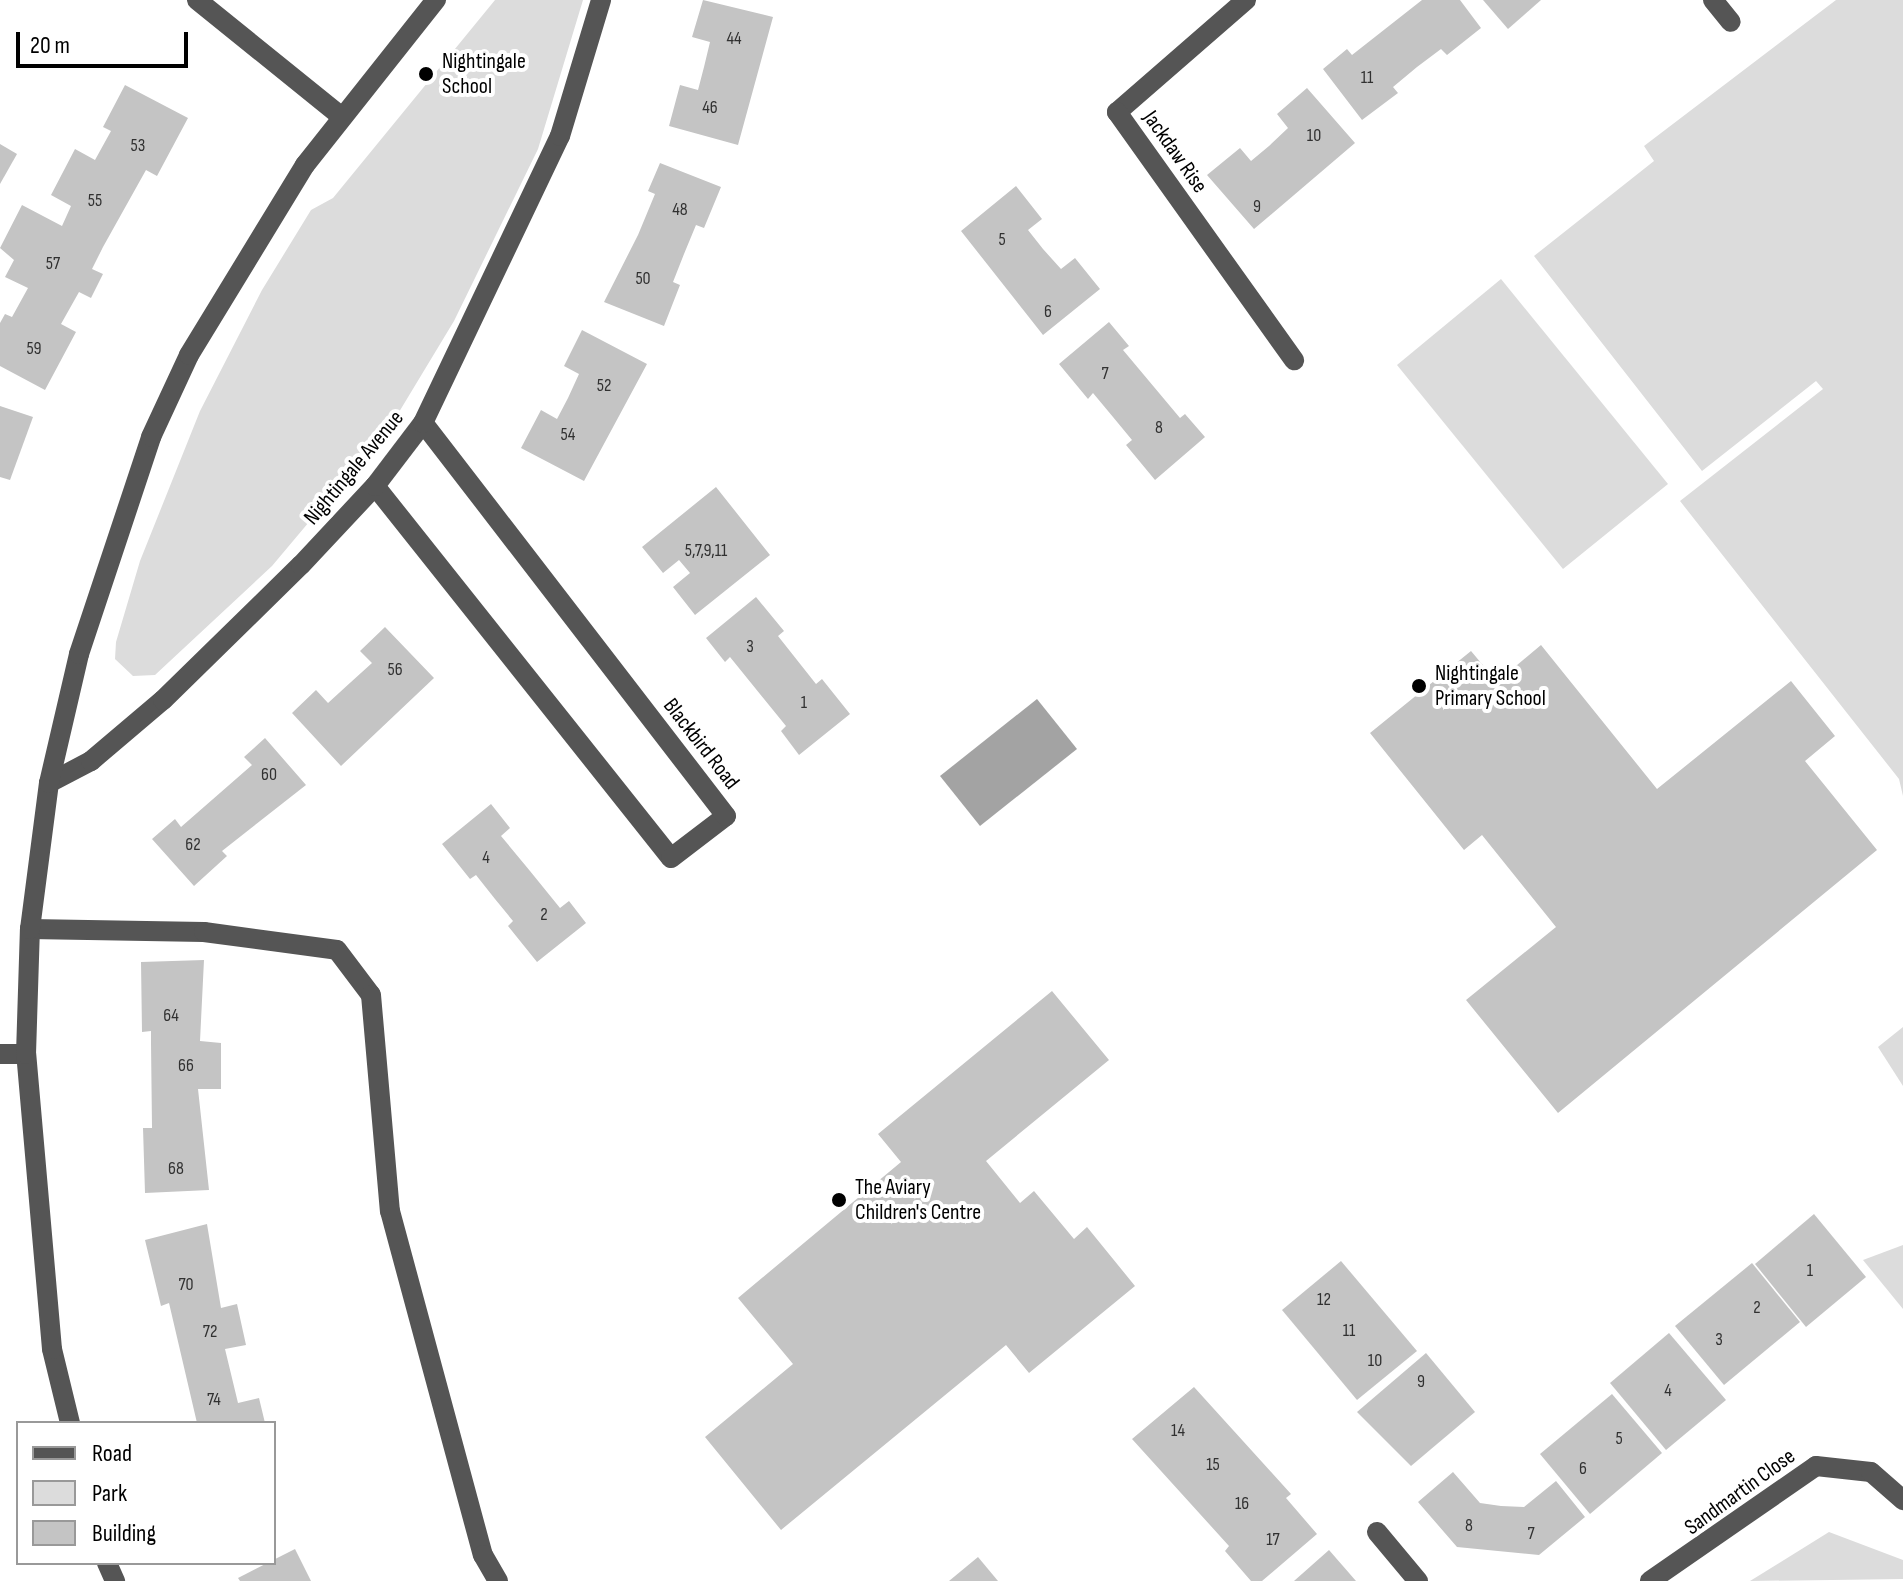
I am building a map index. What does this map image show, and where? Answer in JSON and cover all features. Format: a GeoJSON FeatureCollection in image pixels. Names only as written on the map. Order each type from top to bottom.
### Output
{"type":"FeatureCollection","features":[{"type":"Feature","properties":{"kind":"street"},"geometry":{"type":"LineString","coordinates":[[197,0],[341,116]]}},
{"type":"Feature","properties":{"kind":"street"},"geometry":{"type":"LineString","coordinates":[[70,1421],[52,1349],[26,1054],[30,929],[49,783],[79,654],[151,437],[232,278],[341,116],[436,0]]}},
{"type":"Feature","properties":{"kind":"street","name":"Nightingale Avenue"},"geometry":{"type":"LineString","coordinates":[[49,783],[91,761],[163,700],[375,486],[423,423],[560,136],[601,0]]}},
{"type":"Feature","properties":{"kind":"street","name":"Jackdaw Rise"},"geometry":{"type":"LineString","coordinates":[[1246,0],[1117,112],[1294,360]]}},
{"type":"Feature","properties":{"kind":"street"},"geometry":{"type":"LineString","coordinates":[[1713,0],[1731,22]]}},
{"type":"Feature","properties":{"kind":"street","name":"Blackbird Road"},"geometry":{"type":"LineString","coordinates":[[375,486],[671,858],[726,816],[423,423]]}},
{"type":"Feature","properties":{"kind":"street"},"geometry":{"type":"LineString","coordinates":[[30,929],[204,932],[337,950],[371,995],[390,1211],[483,1555],[498,1581]]}},
{"type":"Feature","properties":{"kind":"street"},"geometry":{"type":"LineString","coordinates":[[0,1054],[26,1054]]}},
{"type":"Feature","properties":{"kind":"street","name":"Sandmartin Close"},"geometry":{"type":"LineString","coordinates":[[1650,1581],[1816,1466],[1871,1472],[1903,1500]]}},
{"type":"Feature","properties":{"kind":"street"},"geometry":{"type":"LineString","coordinates":[[1377,1532],[1418,1581]]}},
{"type":"Feature","properties":{"kind":"green space"},"geometry":{"type":"Polygon","coordinates":[[[495,0],[583,0],[538,149],[454,321],[393,422],[272,566],[155,675],[133,676],[115,659],[116,642],[140,561],[200,411],[262,290],[311,210],[333,198],[495,0]]]}},
{"type":"Feature","properties":{"kind":"green space"},"geometry":{"type":"Polygon","coordinates":[[[1836,0],[1903,0],[1903,796],[1899,779],[1680,501],[1823,389],[1816,381],[1702,471],[1534,256],[1654,161],[1644,146],[1836,0]]]}},
{"type":"Feature","properties":{"kind":"green space"},"geometry":{"type":"Polygon","coordinates":[[[1501,279],[1668,484],[1563,569],[1397,365],[1501,279]]]}},
{"type":"Feature","properties":{"kind":"green space"},"geometry":{"type":"Polygon","coordinates":[[[1903,1027],[1903,1086],[1878,1047],[1903,1027]]]}},
{"type":"Feature","properties":{"kind":"green space"},"geometry":{"type":"Polygon","coordinates":[[[1903,1245],[1903,1309],[1863,1260],[1903,1245]]]}},
{"type":"Feature","properties":{"kind":"green space"},"geometry":{"type":"Polygon","coordinates":[[[1829,1532],[1903,1560],[1903,1579],[1750,1581],[1829,1532]]]}},
{"type":"Feature","properties":{"kind":"shaded area"},"geometry":{"type":"Polygon","coordinates":[[[1037,699],[1077,749],[980,826],[940,776],[1037,699]]]}},
{"type":"Feature","properties":{"kind":"building"},"geometry":{"type":"Polygon","coordinates":[[[703,0],[773,17],[738,145],[669,126],[680,85],[698,90],[710,42],[692,37],[703,0]]]}},
{"type":"Feature","properties":{"kind":"building"},"geometry":{"type":"Polygon","coordinates":[[[1422,0],[1460,0],[1481,28],[1447,55],[1441,49],[1417,67],[1393,87],[1398,93],[1362,120],[1323,69],[1347,49],[1352,55],[1422,0]]]}},
{"type":"Feature","properties":{"kind":"building"},"geometry":{"type":"Polygon","coordinates":[[[1483,0],[1541,0],[1508,29],[1483,0]]]}},
{"type":"Feature","properties":{"kind":"building"},"geometry":{"type":"Polygon","coordinates":[[[125,85],[188,118],[157,176],[146,170],[103,247],[92,269],[103,274],[91,298],[79,292],[61,324],[76,332],[45,390],[0,366],[0,323],[5,314],[12,317],[28,288],[5,277],[14,260],[0,248],[22,205],[62,226],[71,206],[51,195],[75,149],[95,160],[111,131],[103,127],[125,85]]]}},
{"type":"Feature","properties":{"kind":"building"},"geometry":{"type":"Polygon","coordinates":[[[1307,88],[1355,143],[1254,229],[1207,175],[1240,148],[1251,161],[1269,146],[1288,128],[1277,114],[1307,88]]]}},
{"type":"Feature","properties":{"kind":"building"},"geometry":{"type":"Polygon","coordinates":[[[0,144],[17,154],[0,184],[0,144]]]}},
{"type":"Feature","properties":{"kind":"building"},"geometry":{"type":"Polygon","coordinates":[[[660,163],[721,187],[704,228],[696,225],[684,254],[673,282],[680,285],[664,326],[604,302],[655,194],[648,191],[660,163]]]}},
{"type":"Feature","properties":{"kind":"building"},"geometry":{"type":"Polygon","coordinates":[[[1016,186],[1042,219],[1028,230],[1043,249],[1061,269],[1075,258],[1100,289],[1043,335],[961,231],[1016,186]]]}},
{"type":"Feature","properties":{"kind":"building"},"geometry":{"type":"Polygon","coordinates":[[[1109,322],[1129,346],[1123,350],[1180,418],[1185,414],[1205,437],[1155,480],[1126,445],[1132,440],[1113,417],[1093,393],[1088,399],[1059,364],[1109,322]]]}},
{"type":"Feature","properties":{"kind":"building"},"geometry":{"type":"Polygon","coordinates":[[[582,330],[647,364],[584,481],[521,448],[541,410],[557,419],[568,398],[579,374],[564,366],[582,330]]]}},
{"type":"Feature","properties":{"kind":"building"},"geometry":{"type":"Polygon","coordinates":[[[0,406],[33,417],[10,480],[0,477],[0,406]]]}},
{"type":"Feature","properties":{"kind":"building"},"geometry":{"type":"Polygon","coordinates":[[[716,487],[770,555],[695,615],[673,587],[690,573],[679,560],[663,573],[642,547],[716,487]]]}},
{"type":"Feature","properties":{"kind":"building"},"geometry":{"type":"Polygon","coordinates":[[[756,597],[784,631],[778,636],[816,684],[822,679],[850,714],[799,755],[781,731],[786,726],[730,657],[725,662],[706,638],[756,597]]]}},
{"type":"Feature","properties":{"kind":"building"},"geometry":{"type":"Polygon","coordinates":[[[385,627],[434,678],[341,766],[292,713],[316,690],[328,703],[372,663],[360,651],[385,627]]]}},
{"type":"Feature","properties":{"kind":"building"},"geometry":{"type":"Polygon","coordinates":[[[1541,645],[1657,789],[1791,681],[1835,736],[1805,761],[1877,850],[1558,1113],[1466,1000],[1556,927],[1482,835],[1464,850],[1370,733],[1471,651],[1497,682],[1541,645]]]}},
{"type":"Feature","properties":{"kind":"building"},"geometry":{"type":"Polygon","coordinates":[[[265,738],[306,785],[222,851],[227,856],[194,886],[152,839],[175,819],[181,827],[252,765],[244,757],[265,738]]]}},
{"type":"Feature","properties":{"kind":"building"},"geometry":{"type":"Polygon","coordinates":[[[491,804],[510,828],[501,836],[560,908],[569,901],[586,923],[537,962],[508,926],[513,921],[476,875],[470,879],[442,844],[491,804]]]}},
{"type":"Feature","properties":{"kind":"building"},"geometry":{"type":"Polygon","coordinates":[[[204,960],[200,1041],[221,1043],[221,1089],[198,1089],[209,1190],[145,1193],[143,1128],[152,1128],[151,1031],[142,1032],[141,962],[204,960]]]}},
{"type":"Feature","properties":{"kind":"building"},"geometry":{"type":"Polygon","coordinates":[[[1052,991],[1109,1060],[986,1161],[1020,1203],[1034,1191],[1074,1239],[1087,1227],[1135,1286],[1029,1373],[1006,1345],[781,1530],[705,1437],[793,1364],[738,1298],[901,1162],[878,1134],[1052,991]]]}},
{"type":"Feature","properties":{"kind":"building"},"geometry":{"type":"Polygon","coordinates":[[[1814,1214],[1866,1277],[1806,1327],[1755,1264],[1814,1214]]]}},
{"type":"Feature","properties":{"kind":"building"},"geometry":{"type":"Polygon","coordinates":[[[207,1224],[221,1308],[237,1304],[246,1345],[225,1349],[238,1403],[259,1398],[265,1421],[197,1421],[169,1303],[161,1306],[145,1240],[207,1224]]]}},
{"type":"Feature","properties":{"kind":"building"},"geometry":{"type":"Polygon","coordinates":[[[1341,1261],[1417,1351],[1357,1400],[1282,1310],[1341,1261]]]}},
{"type":"Feature","properties":{"kind":"building"},"geometry":{"type":"Polygon","coordinates":[[[1752,1263],[1800,1322],[1724,1385],[1675,1326],[1752,1263]]]}},
{"type":"Feature","properties":{"kind":"building"},"geometry":{"type":"Polygon","coordinates":[[[1669,1333],[1726,1400],[1666,1450],[1610,1383],[1669,1333]]]}},
{"type":"Feature","properties":{"kind":"building"},"geometry":{"type":"Polygon","coordinates":[[[1426,1353],[1475,1412],[1411,1466],[1357,1412],[1426,1353]]]}},
{"type":"Feature","properties":{"kind":"building"},"geometry":{"type":"Polygon","coordinates":[[[1194,1387],[1291,1494],[1286,1498],[1317,1534],[1262,1581],[1251,1581],[1225,1551],[1229,1546],[1132,1439],[1194,1387]]]}},
{"type":"Feature","properties":{"kind":"building"},"geometry":{"type":"Polygon","coordinates":[[[1612,1394],[1662,1453],[1590,1514],[1540,1454],[1612,1394]]]}},
{"type":"Feature","properties":{"kind":"building"},"geometry":{"type":"Polygon","coordinates":[[[1453,1472],[1480,1503],[1501,1506],[1524,1507],[1556,1481],[1585,1517],[1539,1555],[1457,1547],[1418,1502],[1453,1472]]]}},
{"type":"Feature","properties":{"kind":"building"},"geometry":{"type":"Polygon","coordinates":[[[295,1549],[311,1581],[240,1581],[238,1578],[264,1565],[276,1565],[276,1559],[295,1549]]]}},
{"type":"Feature","properties":{"kind":"building"},"geometry":{"type":"Polygon","coordinates":[[[1329,1550],[1356,1581],[1294,1581],[1329,1550]]]}},
{"type":"Feature","properties":{"kind":"building"},"geometry":{"type":"Polygon","coordinates":[[[978,1557],[998,1581],[949,1581],[978,1557]]]}},
{"type":"Feature","properties":{"kind":"place","name":"Nightingale School"},"geometry":{"type":"Point","coordinates":[426,74]}},
{"type":"Feature","properties":{"kind":"place","name":"Nightingale Primary School"},"geometry":{"type":"Point","coordinates":[1419,686]}},
{"type":"Feature","properties":{"kind":"place","name":"The Aviary Children's Centre"},"geometry":{"type":"Point","coordinates":[839,1200]}}]}
